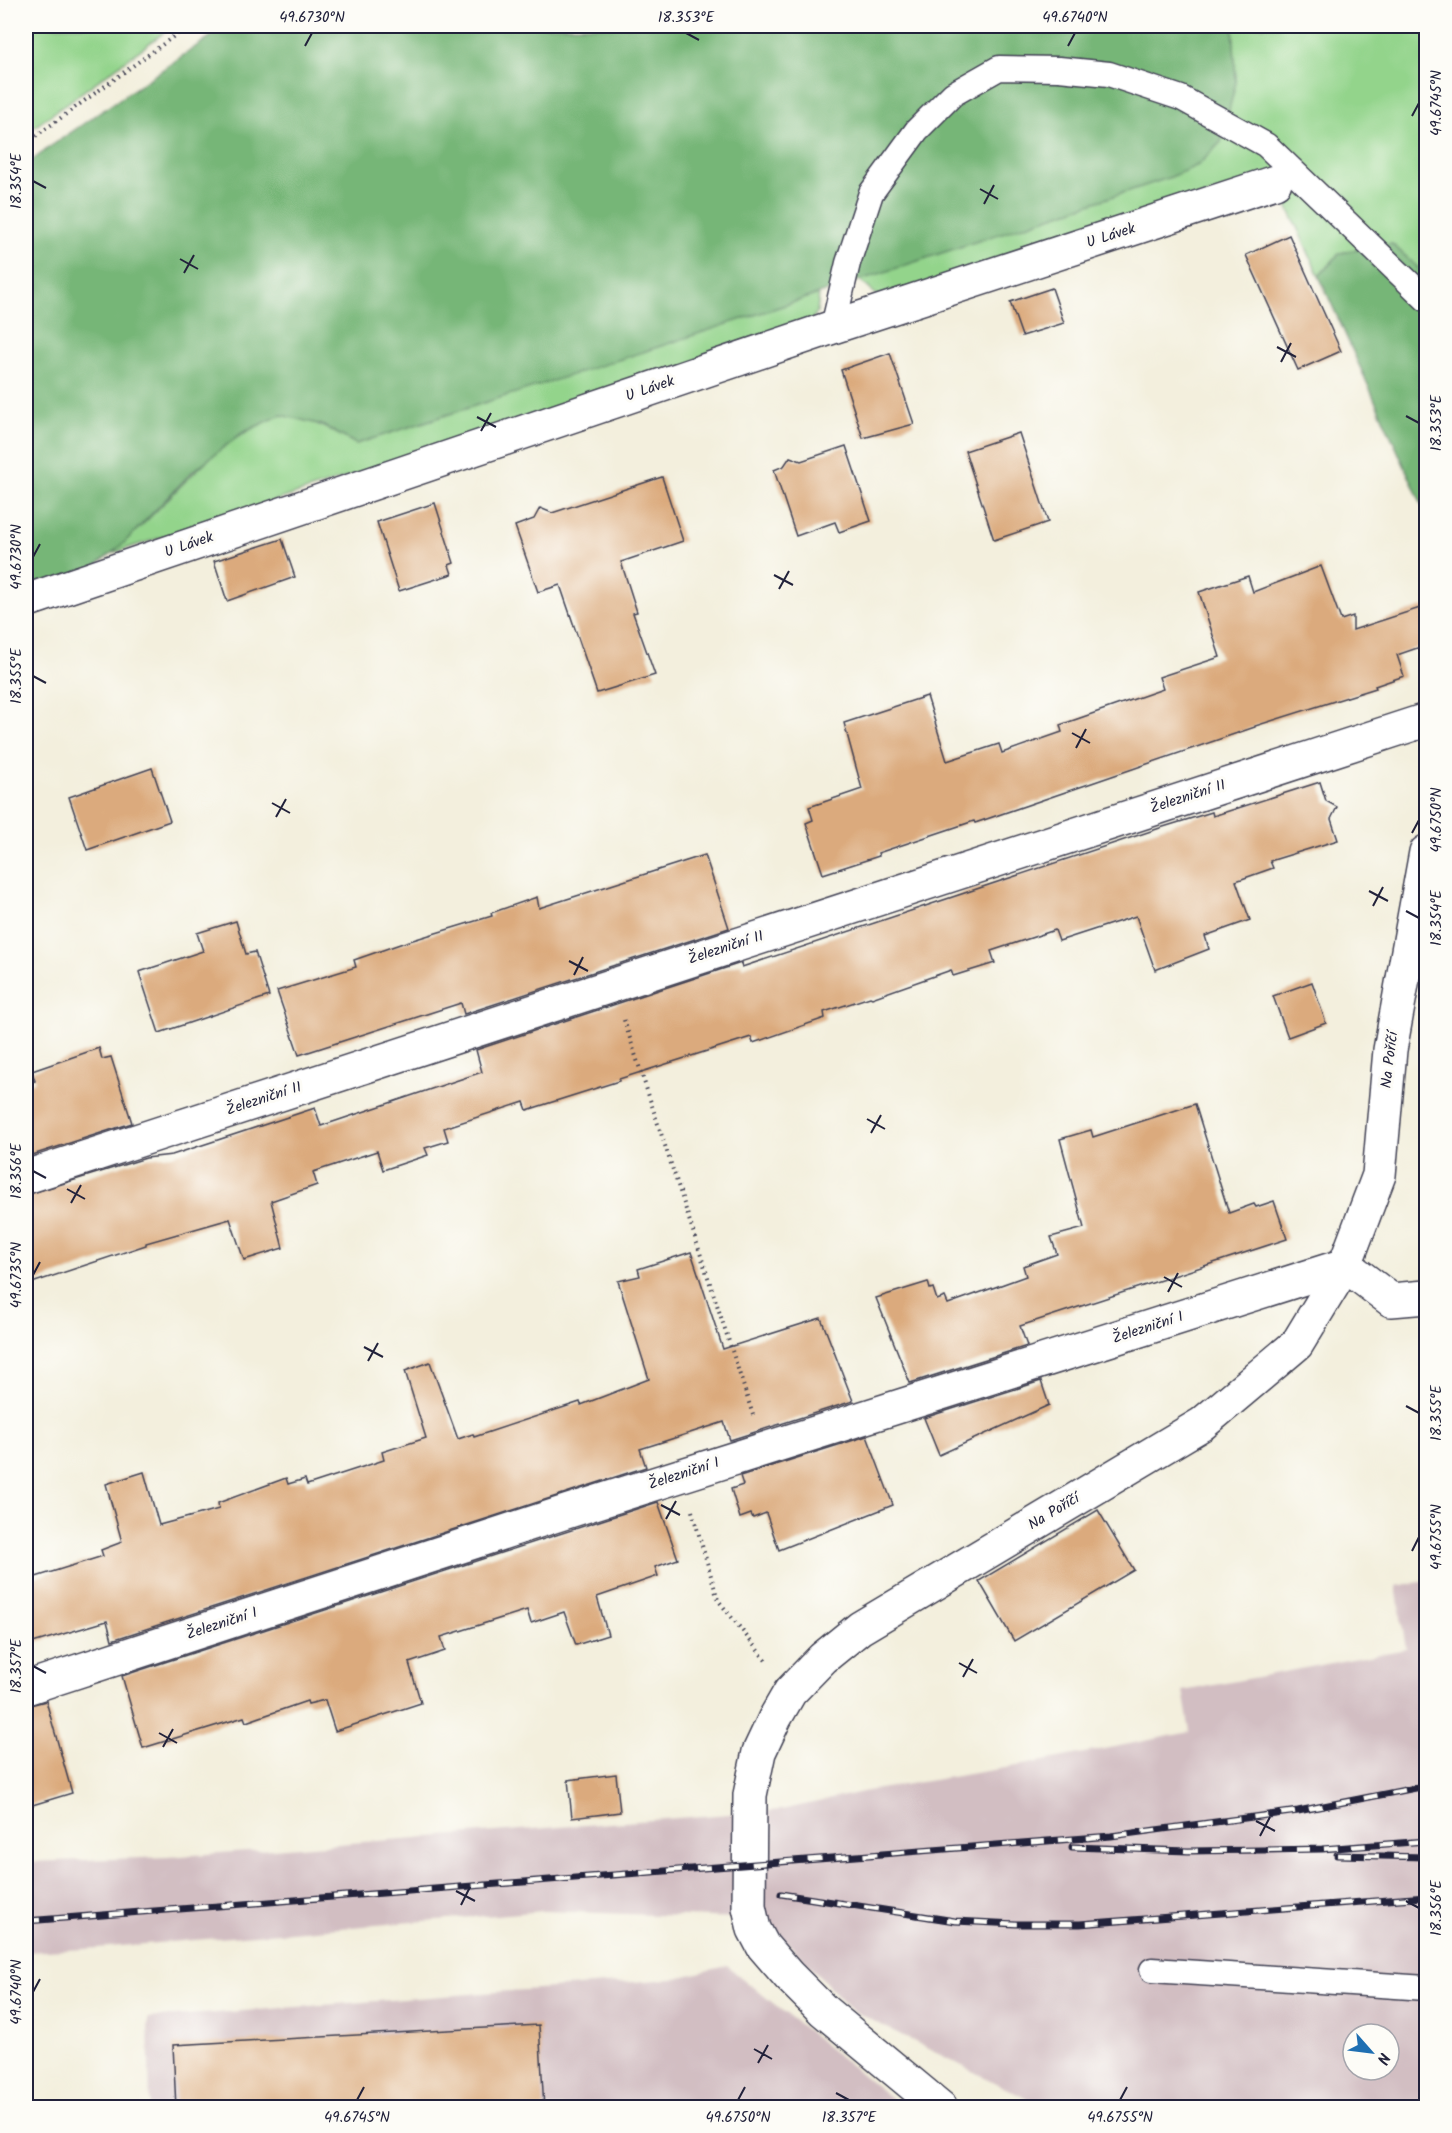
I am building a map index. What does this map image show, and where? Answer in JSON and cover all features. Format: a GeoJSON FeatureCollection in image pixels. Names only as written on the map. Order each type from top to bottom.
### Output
{"type":"FeatureCollection","features":[{"type":"Feature","properties":{"kind":"street","name":"U Lávek"},"geometry":{"type":"LineString","coordinates":[[26,601],[833,327],[1275,182]]}},
{"type":"Feature","properties":{"kind":"street","name":"Železniční II"},"geometry":{"type":"LineString","coordinates":[[26,1177],[1426,720]]}},
{"type":"Feature","properties":{"kind":"street","name":"Na Poříčí"},"geometry":{"type":"LineString","coordinates":[[941,2108],[824,2011],[774,1960],[754,1929],[748,1907],[747,1865],[750,1795],[759,1752],[790,1692],[823,1658],[860,1628],[1202,1424],[1297,1344],[1345,1265],[1379,1175],[1390,1050],[1426,852]]}},
{"type":"Feature","properties":{"kind":"street"},"geometry":{"type":"LineString","coordinates":[[1345,1265],[1391,1300],[1426,1297]]}},
{"type":"Feature","properties":{"kind":"street","name":"Železniční I"},"geometry":{"type":"LineString","coordinates":[[26,1688],[682,1475],[1345,1265]]}},
{"type":"Feature","properties":{"kind":"lane"},"geometry":{"type":"LineString","coordinates":[[833,327],[848,263],[871,193],[916,129],[953,94],[999,68],[1059,69],[1109,74],[1181,98],[1238,128],[1266,145],[1426,299]]}},
{"type":"Feature","properties":{"kind":"lane"},"geometry":{"type":"LineString","coordinates":[[1152,1970],[1426,1988]]}},
{"type":"Feature","properties":{"kind":"path"},"geometry":{"type":"LineString","coordinates":[[26,144],[188,26]]}},
{"type":"Feature","properties":{"kind":"path"},"geometry":{"type":"LineString","coordinates":[[613,985],[764,1449]]}},
{"type":"Feature","properties":{"kind":"path"},"geometry":{"type":"LineString","coordinates":[[682,1475],[718,1600],[790,1692]]}},
{"type":"Feature","properties":{"kind":"shaded area"},"geometry":{"type":"Polygon","coordinates":[[[1426,1581],[1426,2107],[1043,2107],[852,2010],[765,1919],[544,1911],[26,1952],[26,1862],[168,1857],[782,1810],[867,1791],[1023,1765],[1190,1732],[1183,1691],[1406,1649],[1396,1586],[1426,1581]]]}},
{"type":"Feature","properties":{"kind":"shaded area"},"geometry":{"type":"Polygon","coordinates":[[[727,1966],[902,2107],[150,2107],[148,2018],[672,1979],[727,1966]]]}},
{"type":"Feature","properties":{"kind":"green space"},"geometry":{"type":"Polygon","coordinates":[[[26,26],[173,26],[26,133],[26,26]]]}},
{"type":"Feature","properties":{"kind":"green space"},"geometry":{"type":"Polygon","coordinates":[[[226,26],[1233,26],[1236,82],[1221,142],[1198,165],[1171,177],[646,351],[356,444],[322,425],[281,415],[242,433],[192,472],[123,544],[88,572],[26,595],[26,165],[226,26]]]}},
{"type":"Feature","properties":{"kind":"green space"},"geometry":{"type":"Polygon","coordinates":[[[1233,26],[1426,26],[1426,275],[1392,244],[1340,253],[1319,276],[1286,203],[1276,172],[885,303],[860,280],[1170,177],[1198,165],[1236,82],[1233,26]]]}},
{"type":"Feature","properties":{"kind":"green space"},"geometry":{"type":"Polygon","coordinates":[[[1392,244],[1426,275],[1426,514],[1319,276],[1340,253],[1392,244]]]}},
{"type":"Feature","properties":{"kind":"green space"},"geometry":{"type":"Polygon","coordinates":[[[819,294],[817,312],[806,329],[110,554],[220,450],[241,435],[276,417],[284,415],[312,422],[356,444],[819,294]]]}},
{"type":"Feature","properties":{"kind":"building"},"geometry":{"type":"Polygon","coordinates":[[[1289,235],[1341,351],[1298,370],[1246,255],[1289,235]]]}},
{"type":"Feature","properties":{"kind":"building"},"geometry":{"type":"Polygon","coordinates":[[[1052,288],[1064,323],[1022,336],[1010,302],[1052,288]]]}},
{"type":"Feature","properties":{"kind":"building"},"geometry":{"type":"Polygon","coordinates":[[[890,353],[914,424],[863,438],[841,370],[890,353]]]}},
{"type":"Feature","properties":{"kind":"building"},"geometry":{"type":"Polygon","coordinates":[[[1019,433],[1048,522],[994,540],[965,451],[1019,433]]]}},
{"type":"Feature","properties":{"kind":"building"},"geometry":{"type":"Polygon","coordinates":[[[846,446],[871,521],[839,532],[835,522],[796,536],[774,470],[784,466],[790,457],[801,461],[846,446]]]}},
{"type":"Feature","properties":{"kind":"building"},"geometry":{"type":"Polygon","coordinates":[[[662,477],[683,541],[621,562],[637,612],[633,613],[655,675],[597,693],[560,585],[538,592],[515,526],[534,519],[540,508],[552,513],[662,477]]]}},
{"type":"Feature","properties":{"kind":"building"},"geometry":{"type":"Polygon","coordinates":[[[435,503],[454,563],[449,565],[452,574],[399,591],[377,522],[435,503]]]}},
{"type":"Feature","properties":{"kind":"building"},"geometry":{"type":"Polygon","coordinates":[[[282,539],[295,577],[227,601],[214,561],[282,539]]]}},
{"type":"Feature","properties":{"kind":"building"},"geometry":{"type":"Polygon","coordinates":[[[1321,566],[1341,620],[1353,616],[1353,630],[1426,606],[1426,645],[1397,655],[1404,676],[1375,686],[1376,688],[1255,726],[975,823],[974,821],[878,853],[879,856],[823,874],[806,823],[813,820],[809,807],[862,789],[844,723],[927,696],[947,761],[999,744],[1002,753],[1062,732],[1060,725],[1163,689],[1159,677],[1220,657],[1199,592],[1248,576],[1253,592],[1321,566]]]}},
{"type":"Feature","properties":{"kind":"building"},"geometry":{"type":"Polygon","coordinates":[[[152,768],[170,821],[87,850],[69,797],[152,768]]]}},
{"type":"Feature","properties":{"kind":"building"},"geometry":{"type":"Polygon","coordinates":[[[1320,782],[1326,801],[1337,807],[1331,819],[1338,840],[1270,861],[1273,868],[1236,881],[1250,920],[1205,936],[1209,949],[1155,970],[1136,916],[1059,941],[1055,930],[991,951],[995,963],[953,976],[951,970],[824,1012],[825,1018],[753,1043],[751,1037],[527,1110],[524,1102],[444,1128],[448,1141],[425,1148],[428,1155],[383,1170],[377,1151],[313,1172],[317,1185],[271,1201],[283,1248],[244,1260],[230,1219],[146,1243],[146,1245],[26,1285],[26,1195],[146,1158],[172,1155],[315,1108],[321,1126],[482,1072],[476,1050],[741,963],[742,967],[1160,828],[1212,812],[1213,816],[1320,782]]]}},
{"type":"Feature","properties":{"kind":"building"},"geometry":{"type":"Polygon","coordinates":[[[705,855],[729,928],[464,1014],[461,1003],[299,1055],[277,991],[356,967],[354,960],[492,916],[491,913],[537,897],[539,908],[705,855]]]}},
{"type":"Feature","properties":{"kind":"building"},"geometry":{"type":"Polygon","coordinates":[[[236,921],[246,954],[255,952],[269,996],[159,1033],[139,972],[203,951],[197,933],[236,921]]]}},
{"type":"Feature","properties":{"kind":"building"},"geometry":{"type":"Polygon","coordinates":[[[1312,982],[1326,1023],[1288,1037],[1273,996],[1312,982]]]}},
{"type":"Feature","properties":{"kind":"building"},"geometry":{"type":"Polygon","coordinates":[[[99,1048],[102,1059],[111,1057],[132,1123],[26,1157],[26,1084],[35,1081],[32,1071],[99,1048]]]}},
{"type":"Feature","properties":{"kind":"building"},"geometry":{"type":"Polygon","coordinates":[[[1195,1104],[1229,1213],[1254,1204],[1256,1207],[1274,1201],[1287,1239],[1020,1326],[1027,1346],[910,1383],[876,1298],[928,1282],[937,1300],[945,1297],[948,1304],[1026,1276],[1023,1266],[1057,1254],[1051,1237],[1084,1228],[1060,1139],[1091,1130],[1093,1137],[1195,1104]]]}},
{"type":"Feature","properties":{"kind":"building"},"geometry":{"type":"Polygon","coordinates":[[[691,1252],[723,1349],[821,1318],[853,1401],[730,1440],[724,1422],[640,1449],[646,1467],[112,1640],[107,1621],[26,1645],[26,1580],[103,1556],[101,1550],[122,1542],[106,1484],[144,1472],[159,1525],[219,1509],[218,1503],[286,1478],[288,1484],[305,1479],[307,1485],[384,1460],[382,1452],[426,1438],[405,1371],[430,1362],[458,1439],[473,1434],[474,1437],[580,1402],[581,1405],[649,1379],[618,1281],[640,1276],[638,1269],[691,1252]]]}},
{"type":"Feature","properties":{"kind":"building"},"geometry":{"type":"Polygon","coordinates":[[[1041,1381],[1049,1405],[939,1455],[924,1418],[1041,1381]]]}},
{"type":"Feature","properties":{"kind":"building"},"geometry":{"type":"Polygon","coordinates":[[[867,1436],[893,1505],[779,1550],[766,1513],[753,1518],[751,1514],[740,1518],[731,1489],[743,1485],[740,1476],[867,1436]]]}},
{"type":"Feature","properties":{"kind":"building"},"geometry":{"type":"Polygon","coordinates":[[[658,1502],[678,1559],[655,1567],[658,1576],[597,1597],[608,1635],[576,1645],[564,1612],[531,1623],[527,1610],[441,1637],[445,1651],[409,1663],[421,1703],[335,1731],[325,1700],[308,1704],[307,1701],[246,1722],[244,1717],[143,1748],[122,1676],[658,1502]]]}},
{"type":"Feature","properties":{"kind":"building"},"geometry":{"type":"Polygon","coordinates":[[[1098,1510],[1134,1570],[1014,1641],[979,1581],[1098,1510]]]}},
{"type":"Feature","properties":{"kind":"building"},"geometry":{"type":"Polygon","coordinates":[[[46,1701],[72,1793],[26,1807],[26,1706],[46,1701]]]}},
{"type":"Feature","properties":{"kind":"building"},"geometry":{"type":"Polygon","coordinates":[[[616,1774],[620,1812],[572,1818],[568,1780],[616,1774]]]}},
{"type":"Feature","properties":{"kind":"building"},"geometry":{"type":"Polygon","coordinates":[[[539,2025],[544,2108],[176,2108],[173,2045],[539,2025]]]}},
{"type":"Feature","properties":{"kind":"railway"},"geometry":{"type":"LineString","coordinates":[[26,1921],[1111,1836],[1298,1811],[1426,1786]]}},
{"type":"Feature","properties":{"kind":"railway"},"geometry":{"type":"LineString","coordinates":[[1072,1847],[1188,1851],[1322,1849],[1426,1841]]}},
{"type":"Feature","properties":{"kind":"railway"},"geometry":{"type":"LineString","coordinates":[[1337,1855],[1426,1857]]}},
{"type":"Feature","properties":{"kind":"railway"},"geometry":{"type":"LineString","coordinates":[[781,1894],[955,1921],[1016,1924],[1080,1924],[1426,1897]]}}]}
